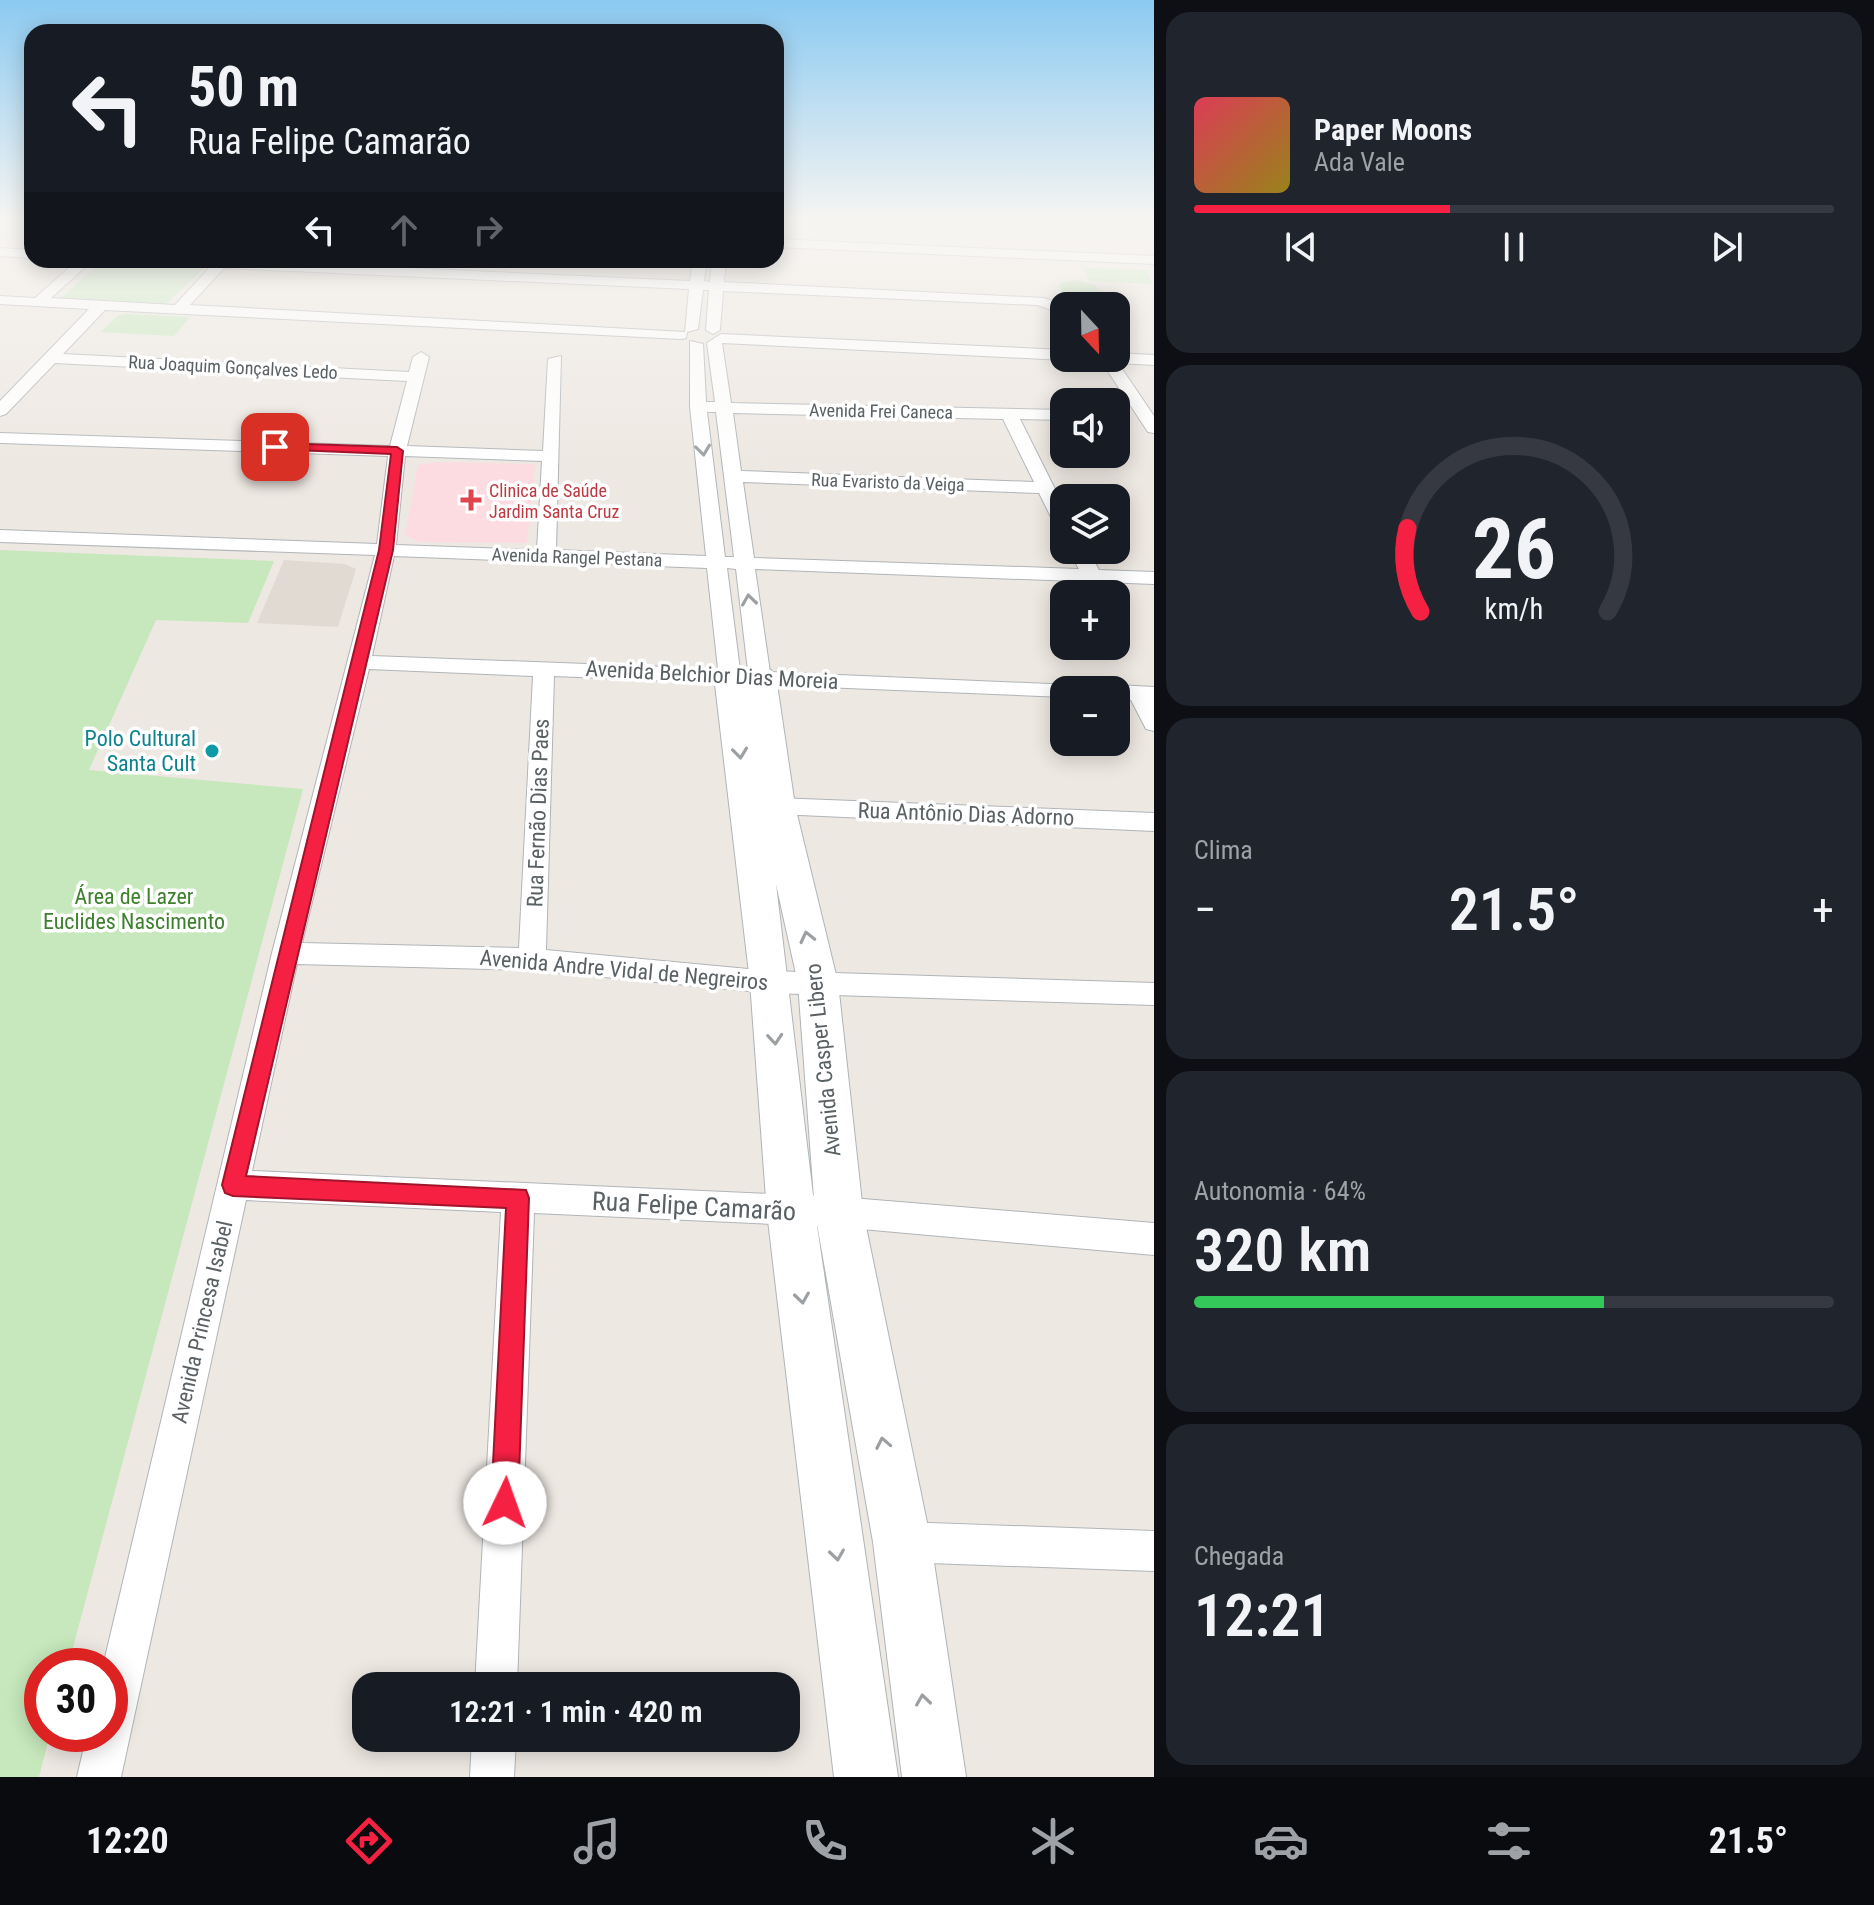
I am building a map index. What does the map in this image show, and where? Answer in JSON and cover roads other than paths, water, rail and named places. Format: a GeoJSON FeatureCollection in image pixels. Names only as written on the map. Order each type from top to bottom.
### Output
{"type":"FeatureCollection","features":[{"type":"Feature","properties":{"kind":"street"},"geometry":{"type":"LineString","coordinates":[[57,303],[1050,354]]}},
{"type":"Feature","properties":{"kind":"street"},"geometry":{"type":"LineString","coordinates":[[179,309],[185,303]]}},
{"type":"Feature","properties":{"kind":"street","name":"Avenida Casper Libero"},"geometry":{"type":"LineString","coordinates":[[693,303],[689,336],[718,563],[818,983],[839,1212],[902,1542],[934,1777]]}},
{"type":"Feature","properties":{"kind":"street","name":"Avenida Casper Libero"},"geometry":{"type":"LineString","coordinates":[[717,303],[716,337],[744,565],[745,676],[791,1212],[866,1777]]}},
{"type":"Feature","properties":{"kind":"street"},"geometry":{"type":"LineString","coordinates":[[0,411],[101,305]]}},
{"type":"Feature","properties":{"kind":"street","name":"Rua Joaquim Gonçalves Ledo"},"geometry":{"type":"LineString","coordinates":[[52,358],[418,367]]}},
{"type":"Feature","properties":{"kind":"street"},"geometry":{"type":"LineString","coordinates":[[546,556],[556,359]]}},
{"type":"Feature","properties":{"kind":"street"},"geometry":{"type":"LineString","coordinates":[[1130,359],[1154,360]]}},
{"type":"Feature","properties":{"kind":"street","name":"Avenida Princesa Isabel"},"geometry":{"type":"LineString","coordinates":[[128,1648],[286,953],[386,550],[397,451],[418,367]]}},
{"type":"Feature","properties":{"kind":"street"},"geometry":{"type":"LineString","coordinates":[[1116,372],[1154,428]]}},
{"type":"Feature","properties":{"kind":"street","name":"Avenida Frei Caneca"},"geometry":{"type":"LineString","coordinates":[[698,407],[1050,415]]}},
{"type":"Feature","properties":{"kind":"street"},"geometry":{"type":"LineString","coordinates":[[1009,414],[1050,499]]}},
{"type":"Feature","properties":{"kind":"street"},"geometry":{"type":"LineString","coordinates":[[0,438],[550,456]]}},
{"type":"Feature","properties":{"kind":"street","name":"Rua Evaristo da Veiga"},"geometry":{"type":"LineString","coordinates":[[732,476],[1044,488]]}},
{"type":"Feature","properties":{"kind":"street","name":"Avenida Rangel Pestana"},"geometry":{"type":"LineString","coordinates":[[0,536],[1154,578]]}},
{"type":"Feature","properties":{"kind":"street"},"geometry":{"type":"LineString","coordinates":[[1086,564],[1092,576]]}},
{"type":"Feature","properties":{"kind":"street","name":"Avenida Belchior Dias Moreia"},"geometry":{"type":"LineString","coordinates":[[360,662],[1050,689]]}},
{"type":"Feature","properties":{"kind":"street","name":"Rua Fernão Dias Paes"},"geometry":{"type":"LineString","coordinates":[[532,959],[544,667]]}},
{"type":"Feature","properties":{"kind":"street"},"geometry":{"type":"LineString","coordinates":[[1147,694],[1154,724]]}},
{"type":"Feature","properties":{"kind":"street","name":"Rua Antônio Dias Adorno"},"geometry":{"type":"LineString","coordinates":[[777,806],[1154,822]]}},
{"type":"Feature","properties":{"kind":"street","name":"Avenida Andre Vidal de Negreiros"},"geometry":{"type":"LineString","coordinates":[[286,953],[532,959],[770,982],[1154,994]]}},
{"type":"Feature","properties":{"kind":"street","name":"Rua Felipe Camarão"},"geometry":{"type":"LineString","coordinates":[[233,1185],[839,1212],[1154,1239]]}},
{"type":"Feature","properties":{"kind":"street"},"geometry":{"type":"LineString","coordinates":[[497,1672],[518,1198]]}},
{"type":"Feature","properties":{"kind":"street"},"geometry":{"type":"LineString","coordinates":[[902,1542],[1154,1551]]}},
{"type":"Feature","properties":{"kind":"street"},"geometry":{"type":"LineString","coordinates":[[99,1777],[104,1752]]}},
{"type":"Feature","properties":{"kind":"street"},"geometry":{"type":"LineString","coordinates":[[492,1777],[493,1752]]}},
{"type":"Feature","properties":{"kind":"place","name":"Clinica de Saúde Jardim Santa Cruz"},"geometry":{"type":"Point","coordinates":[471,500]}},
{"type":"Feature","properties":{"kind":"place","name":"Polo Cultural Santa Cult"},"geometry":{"type":"Point","coordinates":[212,751]}},
{"type":"Feature","properties":{"kind":"park label","name":"Área de Lazer Euclides Nascimento"},"geometry":{"type":"Point","coordinates":[134,908]}}]}
